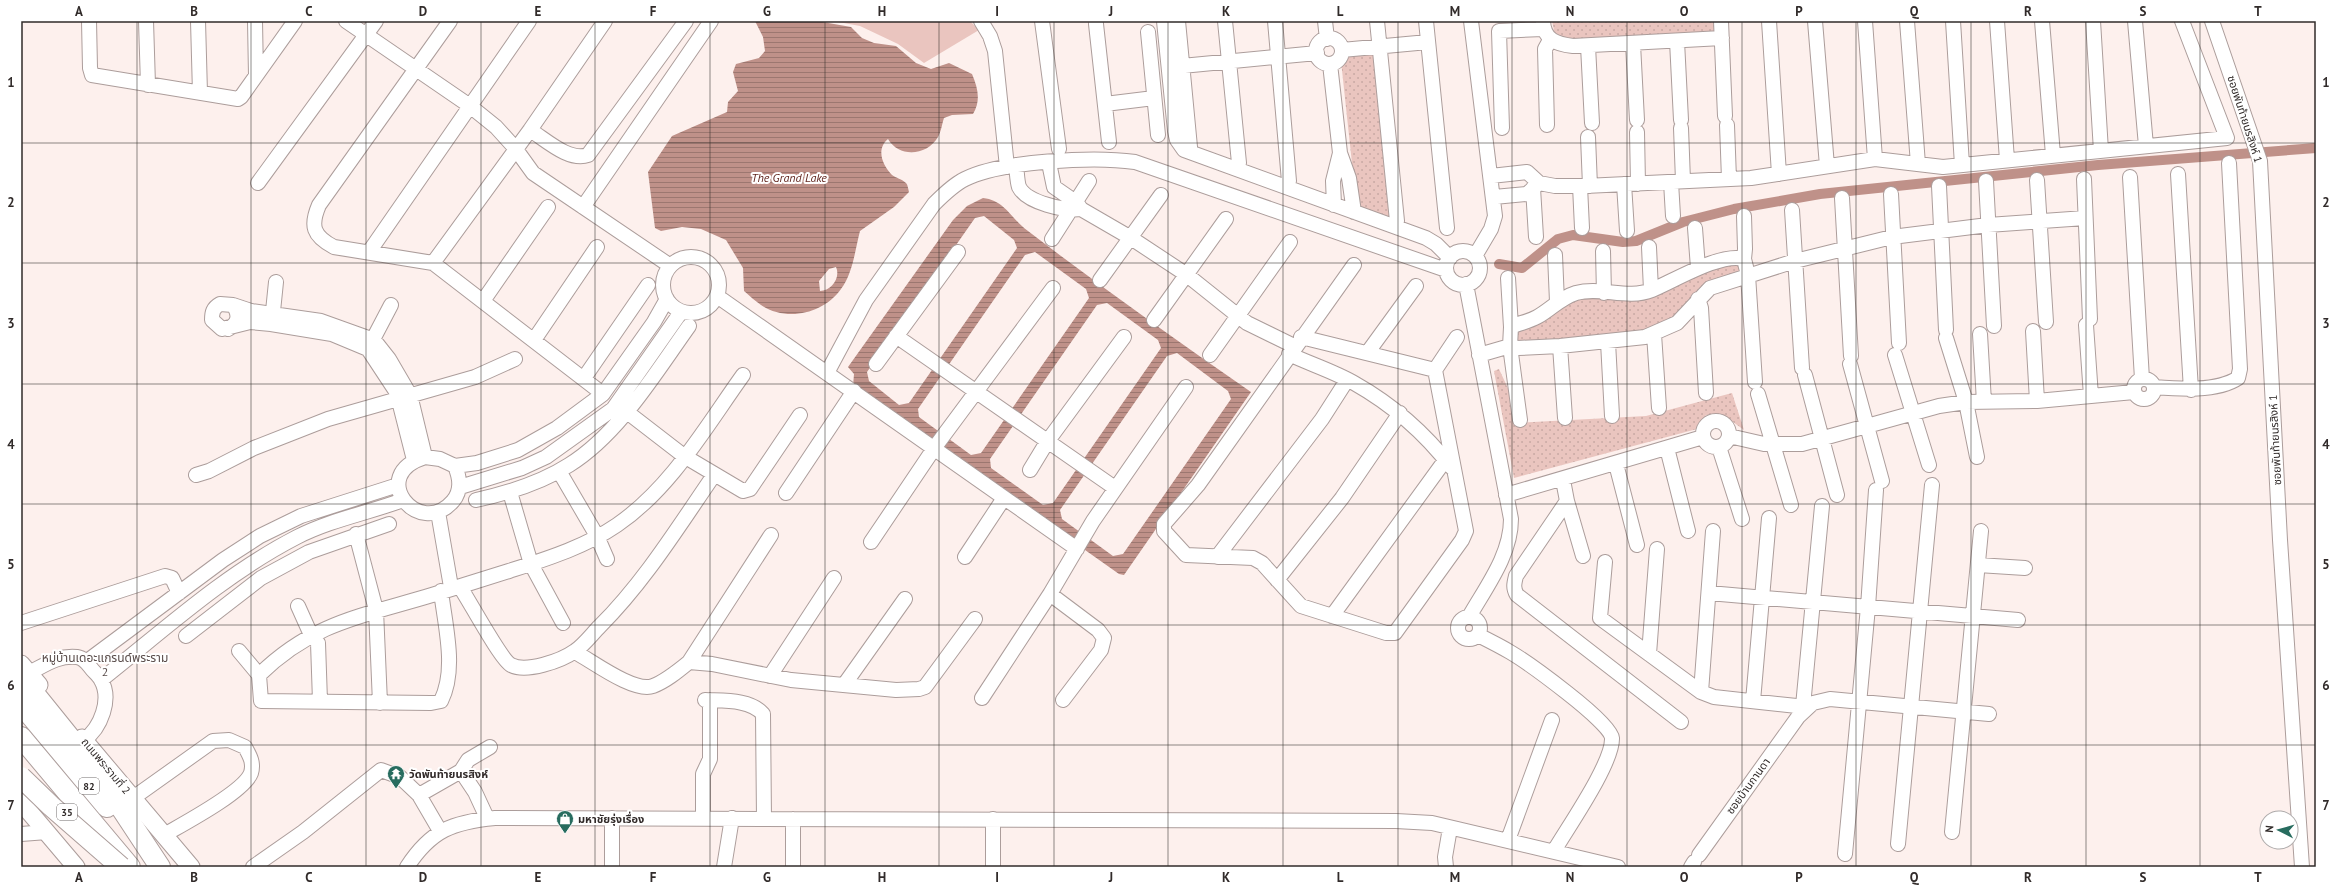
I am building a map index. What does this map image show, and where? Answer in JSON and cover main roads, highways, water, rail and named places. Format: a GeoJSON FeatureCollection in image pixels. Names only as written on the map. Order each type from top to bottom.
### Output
{"type":"FeatureCollection","features":[{"type":"Feature","properties":{"kind":"highway"},"geometry":{"type":"LineString","coordinates":[[24,671],[96,770],[159,867]]}},
{"type":"Feature","properties":{"kind":"highway","name":"82"},"geometry":{"type":"LineString","coordinates":[[21,704],[159,867]]}},
{"type":"Feature","properties":{"kind":"highway"},"geometry":{"type":"LineString","coordinates":[[21,710],[152,867]]}},
{"type":"Feature","properties":{"kind":"highway","name":"82"},"geometry":{"type":"LineString","coordinates":[[21,737],[130,867]]}},
{"type":"Feature","properties":{"kind":"highway","name":"35"},"geometry":{"type":"LineString","coordinates":[[21,757],[113,867]]}},
{"type":"Feature","properties":{"kind":"highway"},"geometry":{"type":"LineString","coordinates":[[21,776],[56,812],[121,867]]}},
{"type":"Feature","properties":{"kind":"main road","name":"ถนนพระรามที่ 2"},"geometry":{"type":"LineString","coordinates":[[24,671],[191,867]]}},
{"type":"Feature","properties":{"kind":"main road","name":"35"},"geometry":{"type":"LineString","coordinates":[[21,802],[76,867]]}},
{"type":"Feature","properties":{"kind":"water","name":"The Grand Lake"},"geometry":{"type":"Polygon","coordinates":[[[755,21],[817,21],[851,27],[862,38],[874,43],[896,46],[916,63],[931,69],[949,63],[972,74],[978,94],[976,109],[973,114],[952,115],[944,118],[938,137],[927,148],[920,151],[906,152],[893,145],[888,139],[884,143],[881,152],[885,167],[892,175],[906,183],[909,192],[894,207],[860,231],[851,269],[841,289],[825,304],[815,310],[804,313],[782,313],[771,310],[744,291],[743,268],[726,240],[701,229],[682,227],[661,231],[655,228],[648,172],[672,136],[727,112],[728,102],[738,91],[733,72],[736,64],[759,58],[765,51],[763,37],[755,21]],[[836,267],[829,269],[819,281],[820,291],[828,289],[834,283],[837,271],[836,267]]]}},
{"type":"Feature","properties":{"kind":"water"},"geometry":{"type":"Polygon","coordinates":[[[983,198],[997,202],[1008,211],[1022,227],[1055,252],[1251,392],[1124,575],[1119,574],[853,386],[854,374],[848,367],[953,220],[967,206],[983,198]],[[984,216],[975,218],[867,372],[869,381],[899,405],[909,403],[1017,248],[1014,240],[984,216]],[[1035,252],[1025,255],[918,409],[919,417],[971,455],[981,453],[1089,298],[1086,289],[1035,252]],[[1107,303],[1097,305],[990,459],[991,468],[1043,505],[1053,503],[1161,348],[1158,340],[1107,303]],[[1177,353],[1167,356],[1060,510],[1062,519],[1113,556],[1123,554],[1231,399],[1228,391],[1177,353]]]}},
{"type":"Feature","properties":{"kind":"waterway"},"geometry":{"type":"LineString","coordinates":[[1499,264],[1522,268],[1558,239],[1573,235],[1623,242],[1636,241],[1683,222],[1734,209],[1820,194],[2098,165],[2316,148]]}},
{"type":"Feature","properties":{"kind":"place","name":"วัดพันท้ายนรสิงห์"},"geometry":{"type":"Point","coordinates":[396,789]}},
{"type":"Feature","properties":{"kind":"place","name":"มหาชัยรุ่งเรื่อง"},"geometry":{"type":"Point","coordinates":[565,834]}},
{"type":"Feature","properties":{"kind":"district","name":"หมู่บ้านเดอะแกรนด์พระราม 2"},"geometry":{"type":"Point","coordinates":[105,664]}}]}
